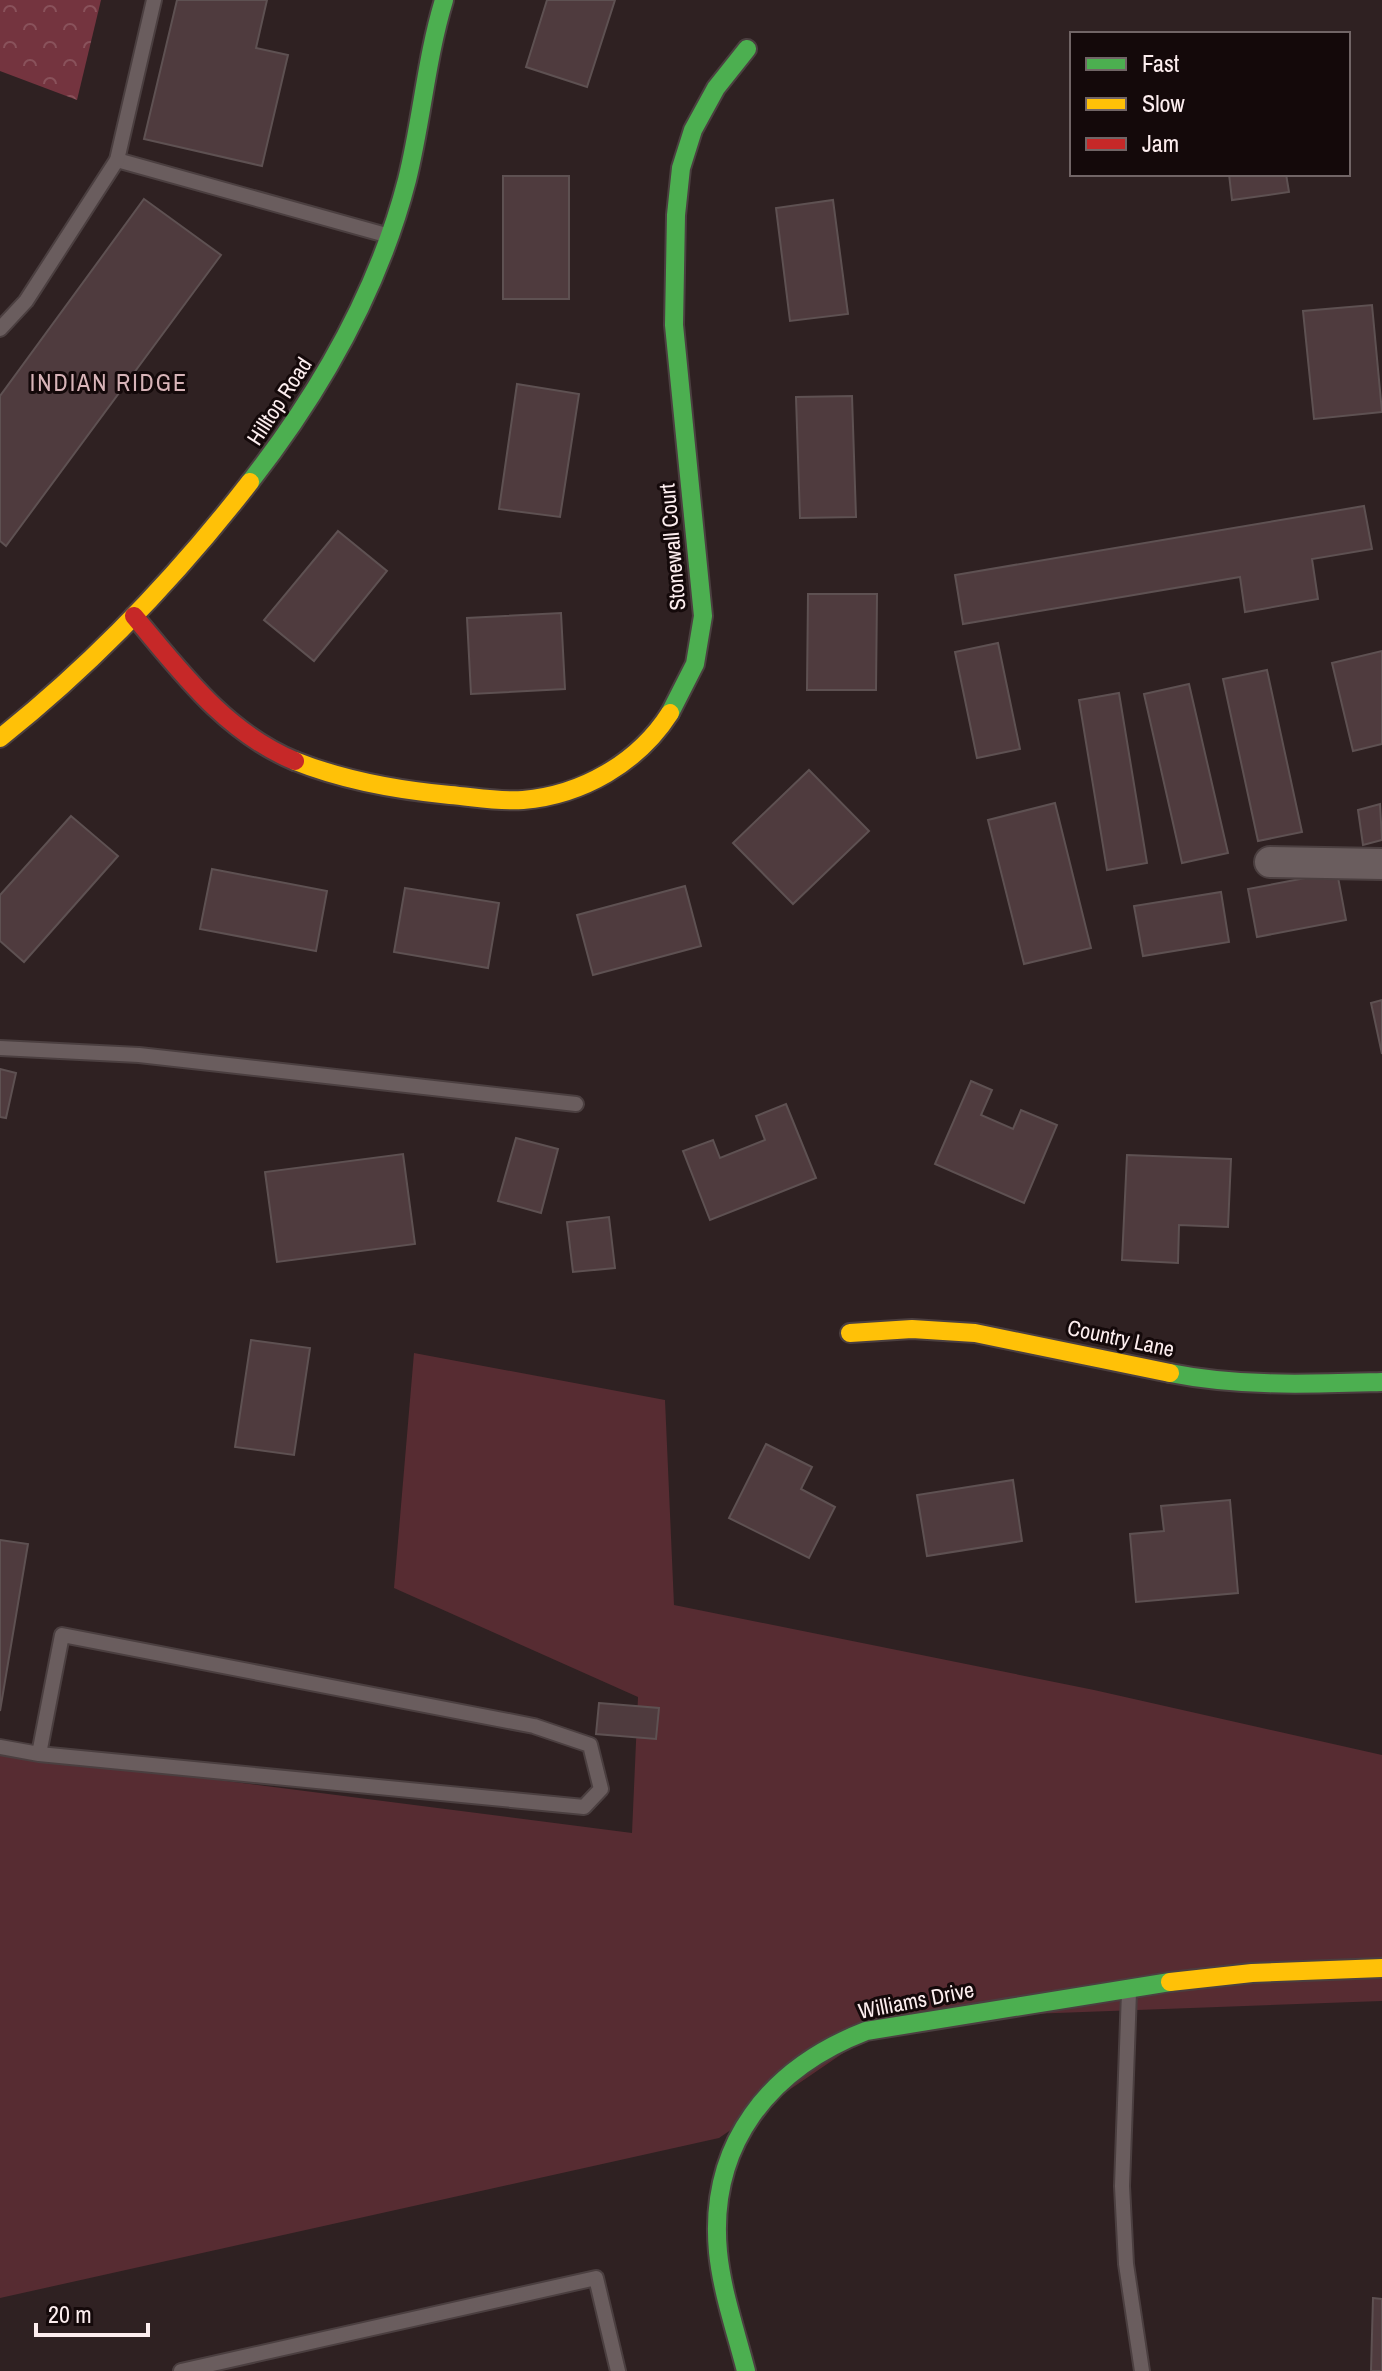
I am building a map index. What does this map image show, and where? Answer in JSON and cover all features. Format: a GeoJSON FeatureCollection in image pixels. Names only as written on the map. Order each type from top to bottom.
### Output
{"type":"FeatureCollection","features":[{"type":"Feature","properties":{"kind":"street","name":"Hilltop Road"},"geometry":{"type":"LineString","coordinates":[[0,738],[45,704],[134,616],[247,490],[298,420],[342,346],[388,235],[409,171],[444,0]]}},
{"type":"Feature","properties":{"kind":"street","name":"Stonewall Court"},"geometry":{"type":"LineString","coordinates":[[134,616],[204,700],[250,737],[295,763],[344,781],[396,792],[524,800],[568,792],[605,775],[641,749],[668,718],[689,679],[702,633],[703,589],[674,339],[672,252],[681,165],[693,126],[717,82],[747,49]]}},
{"type":"Feature","properties":{"kind":"street"},"geometry":{"type":"LineString","coordinates":[[1270,862],[1382,864]]}},
{"type":"Feature","properties":{"kind":"street","name":"Country Lane"},"geometry":{"type":"LineString","coordinates":[[850,1333],[912,1329],[975,1333],[1210,1381],[1289,1385],[1382,1382]]}},
{"type":"Feature","properties":{"kind":"street","name":"Williams Drive"},"geometry":{"type":"LineString","coordinates":[[746,2371],[722,2271],[717,2234],[721,2188],[735,2144],[756,2107],[788,2073],[819,2050],[866,2031],[1203,1977],[1298,1969],[1382,1968]]}},
{"type":"Feature","properties":{"kind":"lane"},"geometry":{"type":"LineString","coordinates":[[0,329],[26,301],[117,160],[154,0]]}},
{"type":"Feature","properties":{"kind":"lane"},"geometry":{"type":"LineString","coordinates":[[117,160],[388,235]]}},
{"type":"Feature","properties":{"kind":"lane"},"geometry":{"type":"LineString","coordinates":[[0,1048],[139,1055],[576,1104]]}},
{"type":"Feature","properties":{"kind":"lane"},"geometry":{"type":"LineString","coordinates":[[0,1747],[39,1754],[584,1807],[601,1789],[590,1745],[534,1726],[62,1635],[39,1754]]}},
{"type":"Feature","properties":{"kind":"lane"},"geometry":{"type":"LineString","coordinates":[[1129,1988],[1122,2186],[1126,2264],[1142,2371]]}},
{"type":"Feature","properties":{"kind":"lane"},"geometry":{"type":"LineString","coordinates":[[181,2371],[596,2278],[618,2371]]}},
{"type":"Feature","properties":{"kind":"shaded area"},"geometry":{"type":"Polygon","coordinates":[[[414,1353],[665,1400],[674,1605],[1094,1690],[1382,1755],[1382,2001],[893,2019],[719,2138],[0,2298],[0,1752],[632,1833],[638,1697],[394,1588],[414,1353]]]}},
{"type":"Feature","properties":{"kind":"green space"},"geometry":{"type":"Polygon","coordinates":[[[0,0],[101,0],[77,100],[0,71],[0,0]]]}},
{"type":"Feature","properties":{"kind":"building"},"geometry":{"type":"Polygon","coordinates":[[[177,0],[267,0],[256,48],[288,55],[262,166],[144,139],[177,0]]]}},
{"type":"Feature","properties":{"kind":"building"},"geometry":{"type":"Polygon","coordinates":[[[547,0],[615,0],[587,87],[526,67],[547,0]]]}},
{"type":"Feature","properties":{"kind":"building"},"geometry":{"type":"Polygon","coordinates":[[[503,176],[569,176],[569,299],[503,299],[503,176]]]}},
{"type":"Feature","properties":{"kind":"building"},"geometry":{"type":"Polygon","coordinates":[[[1229,176],[1286,176],[1289,192],[1232,200],[1229,176]]]}},
{"type":"Feature","properties":{"kind":"building"},"geometry":{"type":"Polygon","coordinates":[[[144,199],[221,255],[6,546],[0,541],[0,396],[144,199]]]}},
{"type":"Feature","properties":{"kind":"building"},"geometry":{"type":"Polygon","coordinates":[[[833,200],[848,314],[790,321],[776,208],[833,200]]]}},
{"type":"Feature","properties":{"kind":"building"},"geometry":{"type":"Polygon","coordinates":[[[1372,305],[1382,412],[1314,419],[1303,311],[1372,305]]]}},
{"type":"Feature","properties":{"kind":"building"},"geometry":{"type":"Polygon","coordinates":[[[517,384],[579,394],[560,517],[499,509],[517,384]]]}},
{"type":"Feature","properties":{"kind":"building"},"geometry":{"type":"Polygon","coordinates":[[[852,396],[856,517],[800,518],[796,397],[852,396]]]}},
{"type":"Feature","properties":{"kind":"building"},"geometry":{"type":"Polygon","coordinates":[[[1364,506],[1372,549],[1312,559],[1318,599],[1245,612],[1240,577],[963,624],[955,575],[1364,506]]]}},
{"type":"Feature","properties":{"kind":"building"},"geometry":{"type":"Polygon","coordinates":[[[338,531],[387,571],[314,661],[264,620],[338,531]]]}},
{"type":"Feature","properties":{"kind":"building"},"geometry":{"type":"Polygon","coordinates":[[[808,594],[877,594],[876,690],[807,690],[808,594]]]}},
{"type":"Feature","properties":{"kind":"building"},"geometry":{"type":"Polygon","coordinates":[[[561,613],[565,689],[471,694],[467,618],[561,613]]]}},
{"type":"Feature","properties":{"kind":"building"},"geometry":{"type":"Polygon","coordinates":[[[998,643],[1020,749],[977,758],[955,652],[998,643]]]}},
{"type":"Feature","properties":{"kind":"building"},"geometry":{"type":"Polygon","coordinates":[[[1382,651],[1382,744],[1353,751],[1332,663],[1382,651]]]}},
{"type":"Feature","properties":{"kind":"building"},"geometry":{"type":"Polygon","coordinates":[[[1267,670],[1302,832],[1258,841],[1223,679],[1267,670]]]}},
{"type":"Feature","properties":{"kind":"building"},"geometry":{"type":"Polygon","coordinates":[[[1189,684],[1228,853],[1182,863],[1144,694],[1189,684]]]}},
{"type":"Feature","properties":{"kind":"building"},"geometry":{"type":"Polygon","coordinates":[[[1119,693],[1147,863],[1107,870],[1079,700],[1119,693]]]}},
{"type":"Feature","properties":{"kind":"building"},"geometry":{"type":"Polygon","coordinates":[[[809,770],[869,831],[793,904],[733,843],[809,770]]]}},
{"type":"Feature","properties":{"kind":"building"},"geometry":{"type":"Polygon","coordinates":[[[1055,803],[1091,948],[1024,964],[988,820],[1055,803]]]}},
{"type":"Feature","properties":{"kind":"building"},"geometry":{"type":"Polygon","coordinates":[[[1380,804],[1382,840],[1363,845],[1358,810],[1380,804]]]}},
{"type":"Feature","properties":{"kind":"building"},"geometry":{"type":"Polygon","coordinates":[[[71,816],[118,856],[24,962],[0,941],[0,895],[71,816]]]}},
{"type":"Feature","properties":{"kind":"building"},"geometry":{"type":"Polygon","coordinates":[[[212,869],[327,891],[316,951],[200,929],[212,869]]]}},
{"type":"Feature","properties":{"kind":"building"},"geometry":{"type":"Polygon","coordinates":[[[1337,872],[1346,920],[1257,937],[1248,889],[1337,872]]]}},
{"type":"Feature","properties":{"kind":"building"},"geometry":{"type":"Polygon","coordinates":[[[685,886],[701,946],[593,975],[577,915],[685,886]]]}},
{"type":"Feature","properties":{"kind":"building"},"geometry":{"type":"Polygon","coordinates":[[[405,888],[499,903],[488,968],[394,952],[405,888]]]}},
{"type":"Feature","properties":{"kind":"building"},"geometry":{"type":"Polygon","coordinates":[[[1221,892],[1229,942],[1143,956],[1134,906],[1221,892]]]}},
{"type":"Feature","properties":{"kind":"building"},"geometry":{"type":"Polygon","coordinates":[[[1382,1000],[1382,1054],[1371,1003],[1382,1000]]]}},
{"type":"Feature","properties":{"kind":"building"},"geometry":{"type":"Polygon","coordinates":[[[0,1069],[16,1073],[6,1118],[0,1117],[0,1069]]]}},
{"type":"Feature","properties":{"kind":"building"},"geometry":{"type":"Polygon","coordinates":[[[971,1081],[992,1090],[981,1115],[1013,1129],[1021,1110],[1057,1125],[1024,1203],[935,1164],[971,1081]]]}},
{"type":"Feature","properties":{"kind":"building"},"geometry":{"type":"Polygon","coordinates":[[[786,1104],[816,1178],[710,1220],[683,1151],[713,1140],[720,1158],[765,1140],[756,1116],[786,1104]]]}},
{"type":"Feature","properties":{"kind":"building"},"geometry":{"type":"Polygon","coordinates":[[[516,1138],[558,1149],[541,1213],[498,1201],[516,1138]]]}},
{"type":"Feature","properties":{"kind":"building"},"geometry":{"type":"Polygon","coordinates":[[[403,1154],[415,1244],[277,1262],[265,1172],[403,1154]]]}},
{"type":"Feature","properties":{"kind":"building"},"geometry":{"type":"Polygon","coordinates":[[[1127,1155],[1231,1159],[1228,1227],[1179,1225],[1178,1263],[1122,1260],[1127,1155]]]}},
{"type":"Feature","properties":{"kind":"building"},"geometry":{"type":"Polygon","coordinates":[[[609,1217],[615,1268],[573,1272],[567,1222],[609,1217]]]}},
{"type":"Feature","properties":{"kind":"building"},"geometry":{"type":"Polygon","coordinates":[[[251,1340],[310,1348],[294,1455],[235,1447],[251,1340]]]}},
{"type":"Feature","properties":{"kind":"building"},"geometry":{"type":"Polygon","coordinates":[[[766,1444],[812,1467],[801,1489],[835,1507],[809,1558],[729,1518],[766,1444]]]}},
{"type":"Feature","properties":{"kind":"building"},"geometry":{"type":"Polygon","coordinates":[[[1013,1480],[1022,1541],[927,1556],[917,1495],[1013,1480]]]}},
{"type":"Feature","properties":{"kind":"building"},"geometry":{"type":"Polygon","coordinates":[[[1230,1500],[1238,1593],[1136,1602],[1130,1534],[1164,1531],[1161,1506],[1230,1500]]]}},
{"type":"Feature","properties":{"kind":"building"},"geometry":{"type":"Polygon","coordinates":[[[0,1540],[28,1544],[0,1711],[0,1540]]]}},
{"type":"Feature","properties":{"kind":"building"},"geometry":{"type":"Polygon","coordinates":[[[599,1703],[659,1708],[656,1739],[596,1734],[599,1703]]]}},
{"type":"Feature","properties":{"kind":"building"},"geometry":{"type":"Polygon","coordinates":[[[1373,2298],[1382,2299],[1382,2371],[1371,2371],[1373,2298]]]}},
{"type":"Feature","properties":{"kind":"traffic: fast"},"geometry":{"type":"LineString","coordinates":[[250,482],[323,376],[380,262],[407,180],[444,0]]}},
{"type":"Feature","properties":{"kind":"traffic: fast"},"geometry":{"type":"LineString","coordinates":[[670,713],[695,664],[703,616],[674,325],[676,215],[681,168],[693,130],[716,88],[747,49]]}},
{"type":"Feature","properties":{"kind":"traffic: fast"},"geometry":{"type":"LineString","coordinates":[[1170,1373],[1249,1383],[1382,1382]]}},
{"type":"Feature","properties":{"kind":"traffic: fast"},"geometry":{"type":"LineString","coordinates":[[746,2371],[720,2267],[718,2213],[723,2177],[735,2144],[752,2115],[774,2089],[801,2066],[866,2031],[1170,1982]]}},
{"type":"Feature","properties":{"kind":"traffic: slow"},"geometry":{"type":"LineString","coordinates":[[0,738],[68,680],[132,618],[250,482]]}},
{"type":"Feature","properties":{"kind":"traffic: slow"},"geometry":{"type":"LineString","coordinates":[[295,761],[333,774],[390,787],[486,799],[523,800],[566,791],[607,773],[642,747],[670,713]]}},
{"type":"Feature","properties":{"kind":"traffic: slow"},"geometry":{"type":"LineString","coordinates":[[850,1333],[912,1329],[975,1333],[1170,1373]]}},
{"type":"Feature","properties":{"kind":"traffic: slow"},"geometry":{"type":"LineString","coordinates":[[1170,1982],[1252,1973],[1382,1968]]}},
{"type":"Feature","properties":{"kind":"traffic: jam"},"geometry":{"type":"LineString","coordinates":[[134,616],[206,699],[247,734],[295,761]]}},
{"type":"Feature","properties":{"kind":"district","name":"INDIAN RIDGE"},"geometry":{"type":"Point","coordinates":[109,383]}}]}
